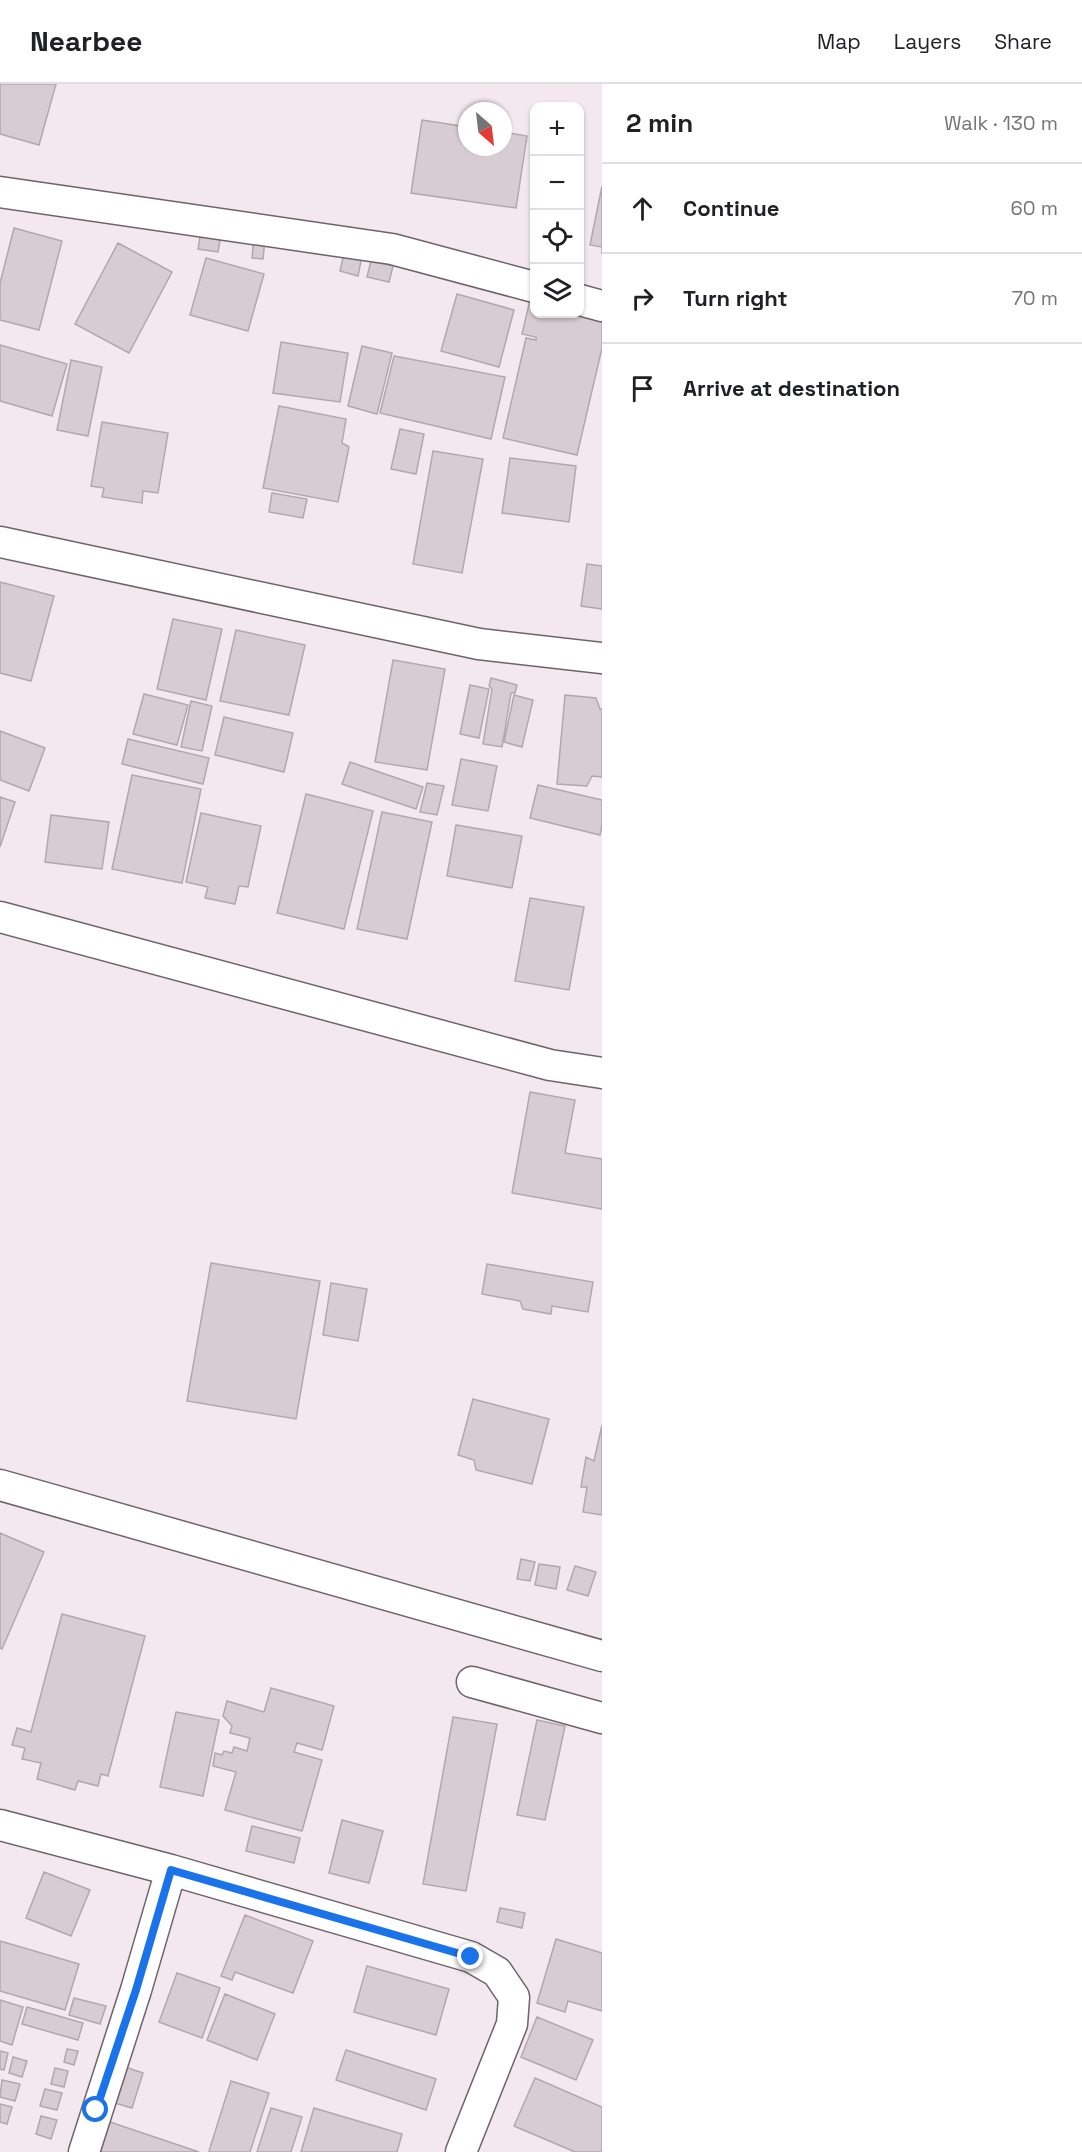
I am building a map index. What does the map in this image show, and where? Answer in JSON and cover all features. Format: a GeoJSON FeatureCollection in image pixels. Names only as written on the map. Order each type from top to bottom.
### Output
{"type":"FeatureCollection","features":[{"type":"Feature","properties":{"kind":"street"},"geometry":{"type":"LineString","coordinates":[[0,192],[392,249],[530,287]]}},
{"type":"Feature","properties":{"kind":"street"},"geometry":{"type":"LineString","coordinates":[[584,301],[602,306]]}},
{"type":"Feature","properties":{"kind":"street"},"geometry":{"type":"LineString","coordinates":[[0,542],[479,644],[602,658]]}},
{"type":"Feature","properties":{"kind":"street"},"geometry":{"type":"LineString","coordinates":[[0,917],[550,1065],[602,1073]]}},
{"type":"Feature","properties":{"kind":"street"},"geometry":{"type":"LineString","coordinates":[[0,1485],[602,1656]]}},
{"type":"Feature","properties":{"kind":"street"},"geometry":{"type":"LineString","coordinates":[[472,1682],[602,1718]]}},
{"type":"Feature","properties":{"kind":"street"},"geometry":{"type":"LineString","coordinates":[[0,1825],[171,1870],[471,1957],[497,1972],[514,1997],[512,2024],[461,2152]]}},
{"type":"Feature","properties":{"kind":"street"},"geometry":{"type":"LineString","coordinates":[[84,2152],[136,1990],[171,1870]]}},
{"type":"Feature","properties":{"kind":"building"},"geometry":{"type":"Polygon","coordinates":[[[0,84],[56,84],[39,145],[0,134],[0,84]]]}},
{"type":"Feature","properties":{"kind":"building"},"geometry":{"type":"Polygon","coordinates":[[[422,120],[458,126],[458,156],[512,156],[512,134],[527,136],[516,208],[411,193],[422,120]]]}},
{"type":"Feature","properties":{"kind":"building"},"geometry":{"type":"Polygon","coordinates":[[[602,186],[602,247],[590,245],[602,186]]]}},
{"type":"Feature","properties":{"kind":"building"},"geometry":{"type":"Polygon","coordinates":[[[202,225],[222,229],[218,252],[198,249],[202,225]]]}},
{"type":"Feature","properties":{"kind":"building"},"geometry":{"type":"Polygon","coordinates":[[[14,228],[62,241],[39,330],[0,320],[0,283],[14,228]]]}},
{"type":"Feature","properties":{"kind":"building"},"geometry":{"type":"Polygon","coordinates":[[[254,237],[265,239],[263,259],[252,258],[254,237]]]}},
{"type":"Feature","properties":{"kind":"building"},"geometry":{"type":"Polygon","coordinates":[[[118,243],[172,272],[129,353],[75,324],[118,243]]]}},
{"type":"Feature","properties":{"kind":"building"},"geometry":{"type":"Polygon","coordinates":[[[344,253],[362,256],[358,276],[340,271],[344,253]]]}},
{"type":"Feature","properties":{"kind":"building"},"geometry":{"type":"Polygon","coordinates":[[[206,258],[264,274],[248,331],[190,315],[206,258]]]}},
{"type":"Feature","properties":{"kind":"building"},"geometry":{"type":"Polygon","coordinates":[[[371,261],[393,266],[389,282],[367,277],[371,261]]]}},
{"type":"Feature","properties":{"kind":"building"},"geometry":{"type":"Polygon","coordinates":[[[457,294],[514,310],[499,367],[441,351],[457,294]]]}},
{"type":"Feature","properties":{"kind":"building"},"geometry":{"type":"Polygon","coordinates":[[[530,300],[530,318],[584,318],[584,313],[602,312],[602,348],[577,455],[503,438],[526,338],[536,340],[536,337],[522,334],[530,300]]]}},
{"type":"Feature","properties":{"kind":"building"},"geometry":{"type":"Polygon","coordinates":[[[281,342],[348,353],[340,402],[273,393],[281,342]]]}},
{"type":"Feature","properties":{"kind":"building"},"geometry":{"type":"Polygon","coordinates":[[[0,345],[67,364],[52,416],[0,401],[0,345]]]}},
{"type":"Feature","properties":{"kind":"building"},"geometry":{"type":"Polygon","coordinates":[[[362,346],[392,353],[377,414],[348,406],[362,346]]]}},
{"type":"Feature","properties":{"kind":"building"},"geometry":{"type":"Polygon","coordinates":[[[394,356],[505,377],[491,439],[380,413],[394,356]]]}},
{"type":"Feature","properties":{"kind":"building"},"geometry":{"type":"Polygon","coordinates":[[[71,360],[102,367],[88,436],[57,430],[71,360]]]}},
{"type":"Feature","properties":{"kind":"building"},"geometry":{"type":"Polygon","coordinates":[[[279,406],[346,419],[342,443],[349,447],[338,502],[263,488],[279,406]]]}},
{"type":"Feature","properties":{"kind":"building"},"geometry":{"type":"Polygon","coordinates":[[[102,422],[168,433],[158,493],[143,491],[142,503],[102,497],[104,488],[91,486],[102,422]]]}},
{"type":"Feature","properties":{"kind":"building"},"geometry":{"type":"Polygon","coordinates":[[[400,429],[424,434],[416,474],[391,469],[400,429]]]}},
{"type":"Feature","properties":{"kind":"building"},"geometry":{"type":"Polygon","coordinates":[[[433,451],[483,459],[462,573],[413,564],[433,451]]]}},
{"type":"Feature","properties":{"kind":"building"},"geometry":{"type":"Polygon","coordinates":[[[510,458],[576,466],[569,522],[502,513],[510,458]]]}},
{"type":"Feature","properties":{"kind":"building"},"geometry":{"type":"Polygon","coordinates":[[[272,493],[307,499],[303,518],[269,512],[272,493]]]}},
{"type":"Feature","properties":{"kind":"building"},"geometry":{"type":"Polygon","coordinates":[[[587,564],[602,566],[602,609],[581,606],[587,564]]]}},
{"type":"Feature","properties":{"kind":"building"},"geometry":{"type":"Polygon","coordinates":[[[0,582],[54,596],[31,681],[0,673],[0,582]]]}},
{"type":"Feature","properties":{"kind":"building"},"geometry":{"type":"Polygon","coordinates":[[[173,619],[222,629],[206,700],[157,689],[173,619]]]}},
{"type":"Feature","properties":{"kind":"building"},"geometry":{"type":"Polygon","coordinates":[[[236,630],[305,645],[289,715],[220,701],[236,630]]]}},
{"type":"Feature","properties":{"kind":"building"},"geometry":{"type":"Polygon","coordinates":[[[393,660],[445,669],[427,770],[375,762],[393,660]]]}},
{"type":"Feature","properties":{"kind":"building"},"geometry":{"type":"Polygon","coordinates":[[[491,678],[517,685],[515,693],[511,693],[502,747],[483,744],[492,689],[489,686],[491,678]]]}},
{"type":"Feature","properties":{"kind":"building"},"geometry":{"type":"Polygon","coordinates":[[[470,685],[489,689],[479,738],[460,734],[470,685]]]}},
{"type":"Feature","properties":{"kind":"building"},"geometry":{"type":"Polygon","coordinates":[[[144,694],[188,705],[177,745],[133,734],[144,694]]]}},
{"type":"Feature","properties":{"kind":"building"},"geometry":{"type":"Polygon","coordinates":[[[514,695],[533,700],[522,747],[504,742],[514,695]]]}},
{"type":"Feature","properties":{"kind":"building"},"geometry":{"type":"Polygon","coordinates":[[[565,695],[596,698],[602,709],[602,777],[592,776],[587,786],[557,784],[565,695]]]}},
{"type":"Feature","properties":{"kind":"building"},"geometry":{"type":"Polygon","coordinates":[[[191,701],[212,706],[202,751],[181,747],[191,701]]]}},
{"type":"Feature","properties":{"kind":"building"},"geometry":{"type":"Polygon","coordinates":[[[224,717],[293,733],[284,772],[215,755],[224,717]]]}},
{"type":"Feature","properties":{"kind":"building"},"geometry":{"type":"Polygon","coordinates":[[[0,731],[45,748],[29,791],[0,780],[0,731]]]}},
{"type":"Feature","properties":{"kind":"building"},"geometry":{"type":"Polygon","coordinates":[[[128,739],[209,758],[203,784],[122,764],[128,739]]]}},
{"type":"Feature","properties":{"kind":"building"},"geometry":{"type":"Polygon","coordinates":[[[461,759],[497,766],[488,811],[452,805],[461,759]]]}},
{"type":"Feature","properties":{"kind":"building"},"geometry":{"type":"Polygon","coordinates":[[[350,762],[423,787],[416,809],[342,784],[350,762]]]}},
{"type":"Feature","properties":{"kind":"building"},"geometry":{"type":"Polygon","coordinates":[[[132,775],[201,789],[182,883],[112,869],[132,775]]]}},
{"type":"Feature","properties":{"kind":"building"},"geometry":{"type":"Polygon","coordinates":[[[427,783],[444,786],[437,815],[420,812],[427,783]]]}},
{"type":"Feature","properties":{"kind":"building"},"geometry":{"type":"Polygon","coordinates":[[[538,785],[602,800],[600,835],[530,818],[538,785]]]}},
{"type":"Feature","properties":{"kind":"building"},"geometry":{"type":"Polygon","coordinates":[[[306,794],[373,811],[344,929],[277,913],[306,794]]]}},
{"type":"Feature","properties":{"kind":"building"},"geometry":{"type":"Polygon","coordinates":[[[0,797],[15,802],[0,847],[0,797]]]}},
{"type":"Feature","properties":{"kind":"building"},"geometry":{"type":"Polygon","coordinates":[[[382,812],[432,822],[407,939],[357,929],[382,812]]]}},
{"type":"Feature","properties":{"kind":"building"},"geometry":{"type":"Polygon","coordinates":[[[201,813],[261,826],[248,887],[239,886],[235,904],[205,898],[208,887],[186,882],[201,813]]]}},
{"type":"Feature","properties":{"kind":"building"},"geometry":{"type":"Polygon","coordinates":[[[51,815],[109,822],[102,869],[45,862],[51,815]]]}},
{"type":"Feature","properties":{"kind":"building"},"geometry":{"type":"Polygon","coordinates":[[[456,825],[522,836],[512,888],[447,876],[456,825]]]}},
{"type":"Feature","properties":{"kind":"building"},"geometry":{"type":"Polygon","coordinates":[[[530,898],[584,907],[569,990],[515,981],[530,898]]]}},
{"type":"Feature","properties":{"kind":"building"},"geometry":{"type":"Polygon","coordinates":[[[530,1092],[575,1100],[565,1153],[602,1159],[602,1209],[512,1193],[530,1092]]]}},
{"type":"Feature","properties":{"kind":"building"},"geometry":{"type":"Polygon","coordinates":[[[211,1263],[320,1281],[296,1419],[187,1401],[211,1263]]]}},
{"type":"Feature","properties":{"kind":"building"},"geometry":{"type":"Polygon","coordinates":[[[487,1264],[593,1282],[588,1312],[552,1306],[551,1314],[523,1309],[520,1301],[482,1294],[487,1264]]]}},
{"type":"Feature","properties":{"kind":"building"},"geometry":{"type":"Polygon","coordinates":[[[331,1283],[367,1289],[358,1341],[323,1335],[331,1283]]]}},
{"type":"Feature","properties":{"kind":"building"},"geometry":{"type":"Polygon","coordinates":[[[473,1399],[549,1419],[532,1484],[476,1470],[474,1460],[458,1455],[473,1399]]]}},
{"type":"Feature","properties":{"kind":"building"},"geometry":{"type":"Polygon","coordinates":[[[602,1425],[602,1515],[583,1512],[587,1487],[581,1487],[586,1457],[594,1461],[602,1425]]]}},
{"type":"Feature","properties":{"kind":"building"},"geometry":{"type":"Polygon","coordinates":[[[0,1533],[44,1552],[2,1649],[0,1648],[0,1533]]]}},
{"type":"Feature","properties":{"kind":"building"},"geometry":{"type":"Polygon","coordinates":[[[521,1559],[535,1562],[530,1581],[517,1579],[521,1559]]]}},
{"type":"Feature","properties":{"kind":"building"},"geometry":{"type":"Polygon","coordinates":[[[539,1564],[560,1567],[556,1589],[535,1585],[539,1564]]]}},
{"type":"Feature","properties":{"kind":"building"},"geometry":{"type":"Polygon","coordinates":[[[575,1566],[596,1572],[588,1596],[567,1590],[575,1566]]]}},
{"type":"Feature","properties":{"kind":"building"},"geometry":{"type":"Polygon","coordinates":[[[62,1614],[145,1636],[108,1776],[101,1774],[98,1786],[78,1781],[75,1790],[37,1779],[41,1763],[22,1759],[25,1748],[12,1745],[17,1728],[31,1732],[62,1614]]]}},
{"type":"Feature","properties":{"kind":"building"},"geometry":{"type":"Polygon","coordinates":[[[271,1688],[334,1706],[322,1750],[297,1743],[294,1752],[322,1760],[302,1831],[225,1810],[236,1772],[213,1766],[215,1753],[222,1755],[224,1751],[232,1753],[234,1747],[247,1751],[250,1738],[230,1733],[232,1726],[223,1716],[227,1701],[264,1712],[271,1688]]]}},
{"type":"Feature","properties":{"kind":"building"},"geometry":{"type":"Polygon","coordinates":[[[176,1712],[219,1720],[203,1796],[160,1787],[176,1712]]]}},
{"type":"Feature","properties":{"kind":"building"},"geometry":{"type":"Polygon","coordinates":[[[453,1717],[497,1724],[466,1891],[423,1884],[453,1717]]]}},
{"type":"Feature","properties":{"kind":"building"},"geometry":{"type":"Polygon","coordinates":[[[537,1720],[565,1726],[545,1820],[517,1815],[537,1720]]]}},
{"type":"Feature","properties":{"kind":"building"},"geometry":{"type":"Polygon","coordinates":[[[342,1820],[383,1831],[369,1883],[329,1873],[342,1820]]]}},
{"type":"Feature","properties":{"kind":"building"},"geometry":{"type":"Polygon","coordinates":[[[252,1826],[300,1838],[294,1863],[246,1851],[252,1826]]]}},
{"type":"Feature","properties":{"kind":"building"},"geometry":{"type":"Polygon","coordinates":[[[44,1872],[90,1890],[71,1936],[26,1918],[44,1872]]]}},
{"type":"Feature","properties":{"kind":"building"},"geometry":{"type":"Polygon","coordinates":[[[500,1908],[525,1913],[522,1928],[497,1922],[500,1908]]]}},
{"type":"Feature","properties":{"kind":"building"},"geometry":{"type":"Polygon","coordinates":[[[245,1915],[313,1941],[293,1993],[235,1972],[232,1980],[221,1976],[245,1915]]]}},
{"type":"Feature","properties":{"kind":"building"},"geometry":{"type":"Polygon","coordinates":[[[556,1939],[602,1953],[602,2011],[568,2001],[565,2012],[537,2003],[556,1939]]]}},
{"type":"Feature","properties":{"kind":"building"},"geometry":{"type":"Polygon","coordinates":[[[0,1941],[79,1964],[65,2010],[0,1991],[0,1941]]]}},
{"type":"Feature","properties":{"kind":"building"},"geometry":{"type":"Polygon","coordinates":[[[367,1966],[449,1989],[436,2035],[354,2012],[367,1966]]]}},
{"type":"Feature","properties":{"kind":"building"},"geometry":{"type":"Polygon","coordinates":[[[177,1973],[220,1988],[202,2038],[159,2022],[177,1973]]]}},
{"type":"Feature","properties":{"kind":"building"},"geometry":{"type":"Polygon","coordinates":[[[225,1994],[275,2014],[257,2060],[207,2040],[225,1994]]]}},
{"type":"Feature","properties":{"kind":"building"},"geometry":{"type":"Polygon","coordinates":[[[74,1998],[106,2006],[100,2024],[69,2015],[74,1998]]]}},
{"type":"Feature","properties":{"kind":"building"},"geometry":{"type":"Polygon","coordinates":[[[0,2000],[23,2007],[12,2045],[0,2041],[0,2000]]]}},
{"type":"Feature","properties":{"kind":"building"},"geometry":{"type":"Polygon","coordinates":[[[27,2007],[83,2023],[78,2040],[22,2024],[27,2007]]]}},
{"type":"Feature","properties":{"kind":"building"},"geometry":{"type":"Polygon","coordinates":[[[537,2017],[593,2040],[576,2080],[521,2057],[537,2017]]]}},
{"type":"Feature","properties":{"kind":"building"},"geometry":{"type":"Polygon","coordinates":[[[67,2049],[78,2051],[74,2065],[64,2062],[67,2049]]]}},
{"type":"Feature","properties":{"kind":"building"},"geometry":{"type":"Polygon","coordinates":[[[346,2050],[436,2079],[426,2110],[336,2080],[346,2050]]]}},
{"type":"Feature","properties":{"kind":"building"},"geometry":{"type":"Polygon","coordinates":[[[0,2051],[8,2053],[4,2070],[0,2069],[0,2051]]]}},
{"type":"Feature","properties":{"kind":"building"},"geometry":{"type":"Polygon","coordinates":[[[13,2057],[27,2061],[22,2077],[9,2073],[13,2057]]]}},
{"type":"Feature","properties":{"kind":"building"},"geometry":{"type":"Polygon","coordinates":[[[122,2066],[143,2073],[132,2108],[111,2102],[122,2066]]]}},
{"type":"Feature","properties":{"kind":"building"},"geometry":{"type":"Polygon","coordinates":[[[55,2068],[68,2071],[64,2087],[51,2084],[55,2068]]]}},
{"type":"Feature","properties":{"kind":"building"},"geometry":{"type":"Polygon","coordinates":[[[535,2078],[602,2107],[602,2152],[575,2152],[514,2126],[535,2078]]]}},
{"type":"Feature","properties":{"kind":"building"},"geometry":{"type":"Polygon","coordinates":[[[2,2080],[20,2084],[15,2101],[0,2097],[2,2080]]]}},
{"type":"Feature","properties":{"kind":"building"},"geometry":{"type":"Polygon","coordinates":[[[231,2081],[269,2093],[250,2152],[211,2152],[209,2151],[231,2081]]]}},
{"type":"Feature","properties":{"kind":"building"},"geometry":{"type":"Polygon","coordinates":[[[45,2089],[62,2093],[57,2110],[40,2106],[45,2089]]]}},
{"type":"Feature","properties":{"kind":"building"},"geometry":{"type":"Polygon","coordinates":[[[0,2104],[12,2107],[7,2124],[0,2122],[0,2104]]]}},
{"type":"Feature","properties":{"kind":"building"},"geometry":{"type":"Polygon","coordinates":[[[271,2108],[302,2117],[291,2152],[257,2152],[271,2108]]]}},
{"type":"Feature","properties":{"kind":"building"},"geometry":{"type":"Polygon","coordinates":[[[314,2108],[402,2134],[397,2152],[301,2152],[314,2108]]]}},
{"type":"Feature","properties":{"kind":"building"},"geometry":{"type":"Polygon","coordinates":[[[41,2116],[57,2120],[51,2139],[36,2134],[41,2116]]]}},
{"type":"Feature","properties":{"kind":"building"},"geometry":{"type":"Polygon","coordinates":[[[107,2121],[199,2152],[97,2152],[107,2121]]]}},
{"type":"Feature","properties":{"kind":"route"},"geometry":{"type":"LineString","coordinates":[[96,2110],[136,1990],[171,1870],[471,1957]]}}]}
